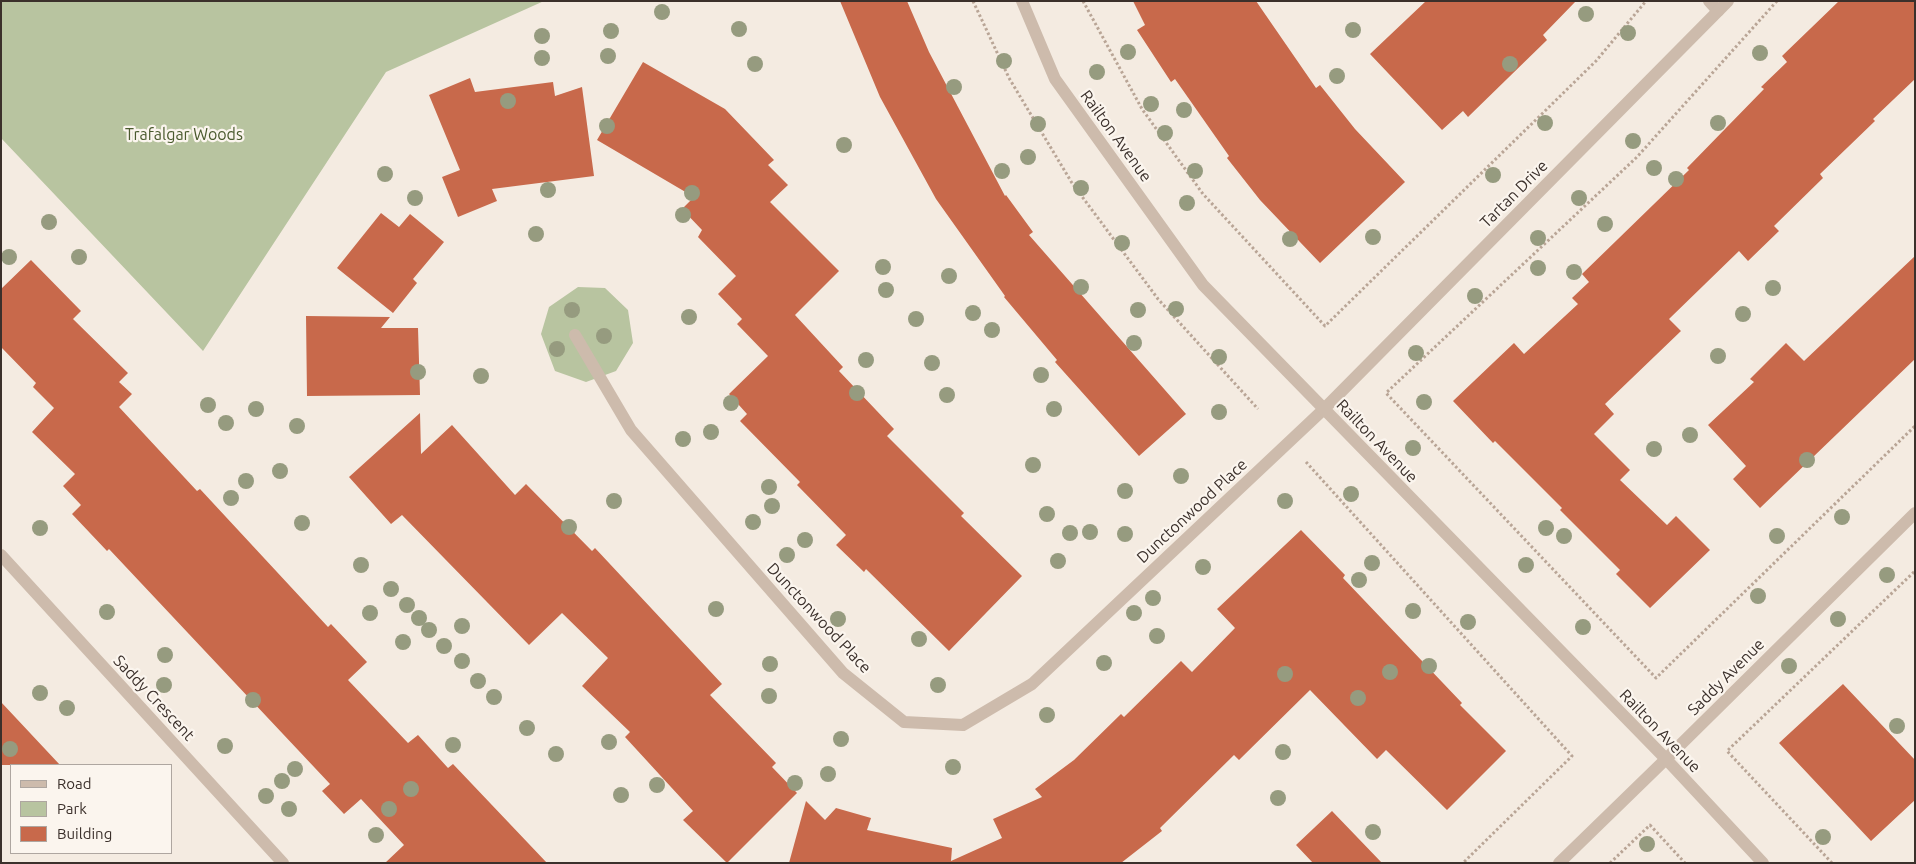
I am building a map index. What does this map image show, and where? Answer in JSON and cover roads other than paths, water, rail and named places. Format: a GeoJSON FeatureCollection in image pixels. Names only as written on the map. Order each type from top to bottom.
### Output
{"type":"FeatureCollection","features":[{"type":"Feature","properties":{"kind":"street","name":"Railton Avenue"},"geometry":{"type":"LineString","coordinates":[[1022,1],[1055,79],[1203,285],[1666,759],[1763,863]]}},
{"type":"Feature","properties":{"kind":"street"},"geometry":{"type":"LineString","coordinates":[[1709,1],[1718,11]]}},
{"type":"Feature","properties":{"kind":"street","name":"Tartan Drive"},"geometry":{"type":"LineString","coordinates":[[1324,410],[1728,1]]}},
{"type":"Feature","properties":{"kind":"street","name":"Dunctonwood Place"},"geometry":{"type":"LineString","coordinates":[[575,335],[631,430],[843,673],[904,722],[963,725],[1032,684],[1324,410]]}},
{"type":"Feature","properties":{"kind":"street","name":"Saddy Avenue"},"geometry":{"type":"LineString","coordinates":[[1559,863],[1915,513]]}},
{"type":"Feature","properties":{"kind":"street","name":"Saddy Crescent"},"geometry":{"type":"LineString","coordinates":[[1,555],[283,863]]}},
{"type":"Feature","properties":{"kind":"park label","name":"Trafalgar Woods"},"geometry":{"type":"Point","coordinates":[184,135]}}]}
